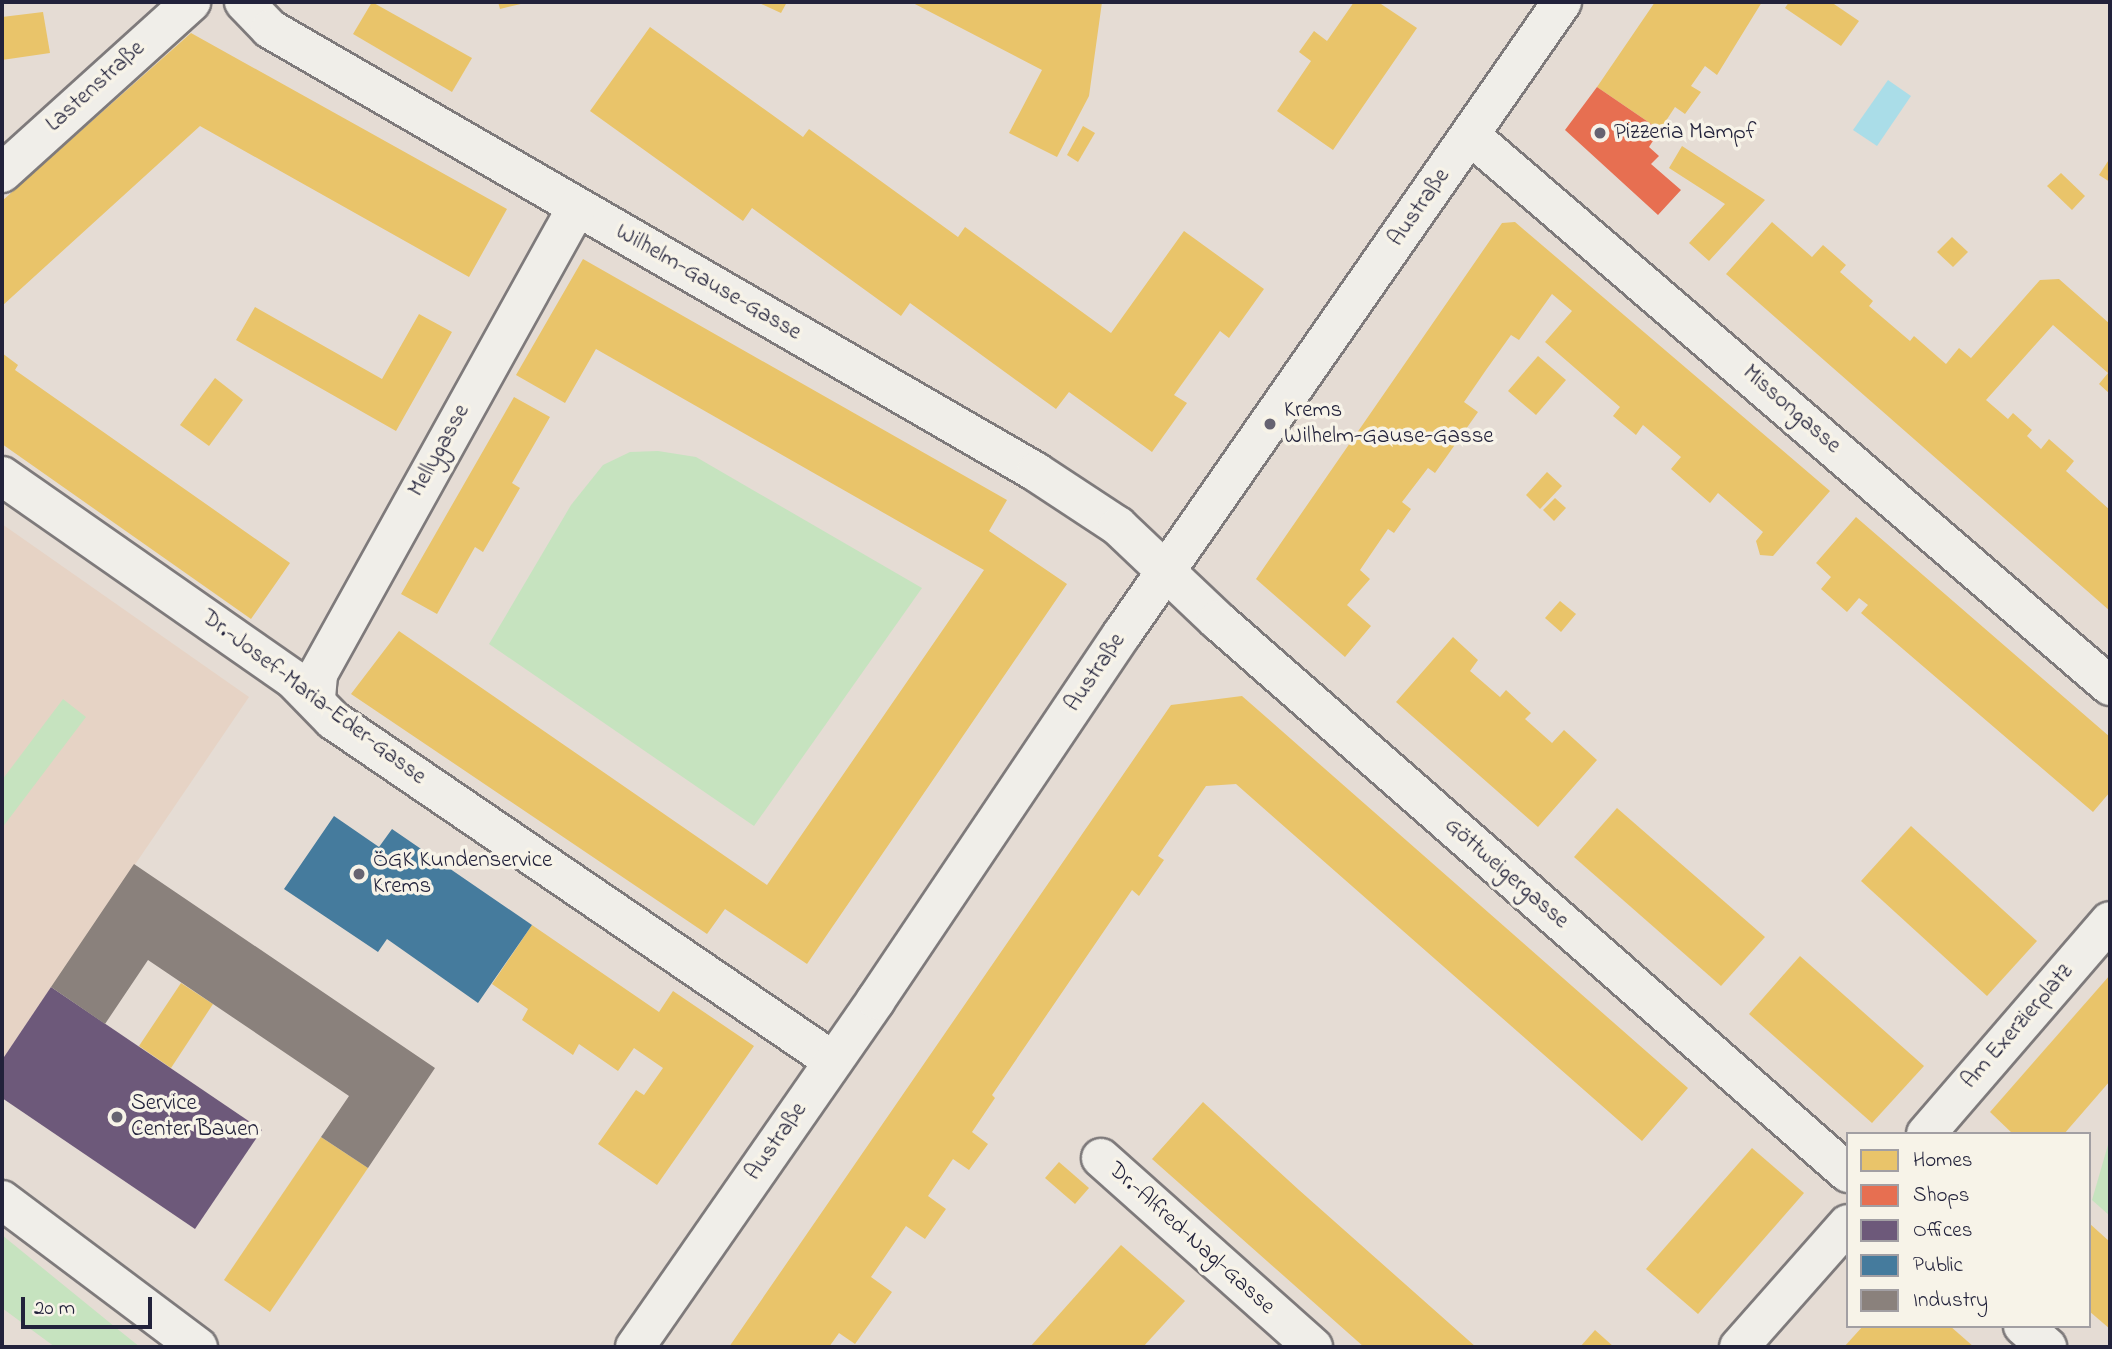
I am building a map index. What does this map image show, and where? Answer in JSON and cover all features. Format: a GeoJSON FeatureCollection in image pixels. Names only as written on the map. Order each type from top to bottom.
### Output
{"type":"FeatureCollection","features":[{"type":"Feature","properties":{"kind":"street","name":"Lastenstraße"},"geometry":{"type":"LineString","coordinates":[[2,173],[191,2]]}},
{"type":"Feature","properties":{"kind":"street","name":"Wilhelm-Gause-Gasse"},"geometry":{"type":"LineString","coordinates":[[244,2],[270,29],[1036,472],[1118,526],[1166,573]]}},
{"type":"Feature","properties":{"kind":"street","name":"Austraße"},"geometry":{"type":"LineString","coordinates":[[635,1347],[1562,2]]}},
{"type":"Feature","properties":{"kind":"street","name":"Missongasse"},"geometry":{"type":"LineString","coordinates":[[1471,136],[2110,686]]}},
{"type":"Feature","properties":{"kind":"street","name":"Mellygasse"},"geometry":{"type":"LineString","coordinates":[[316,698],[318,674],[577,207]]}},
{"type":"Feature","properties":{"kind":"street","name":"Dr.-Josef-Maria-Eder-Gasse"},"geometry":{"type":"LineString","coordinates":[[2,477],[316,698],[333,720],[833,1061]]}},
{"type":"Feature","properties":{"kind":"street","name":"Göttweigergasse"},"geometry":{"type":"LineString","coordinates":[[1166,573],[1846,1172]]}},
{"type":"Feature","properties":{"kind":"street","name":"Am Exerzierplatz"},"geometry":{"type":"LineString","coordinates":[[1928,1132],[2110,921]]}},
{"type":"Feature","properties":{"kind":"street","name":"Dr.-Alfred-Nagl-Gasse"},"geometry":{"type":"LineString","coordinates":[[1101,1158],[1313,1347]]}},
{"type":"Feature","properties":{"kind":"street"},"geometry":{"type":"LineString","coordinates":[[2,1200],[198,1347]]}},
{"type":"Feature","properties":{"kind":"street"},"geometry":{"type":"LineString","coordinates":[[1739,1347],[1846,1226]]}},
{"type":"Feature","properties":{"kind":"street"},"geometry":{"type":"LineString","coordinates":[[2025,1328],[2047,1347]]}},
{"type":"Feature","properties":{"kind":"shaded area"},"geometry":{"type":"Polygon","coordinates":[[[2,524],[249,697],[2,1060],[2,524]]]}},
{"type":"Feature","properties":{"kind":"green space"},"geometry":{"type":"Polygon","coordinates":[[[658,451],[696,457],[922,588],[754,826],[489,644],[571,505],[603,465],[630,452],[658,451]]]}},
{"type":"Feature","properties":{"kind":"green space"},"geometry":{"type":"Polygon","coordinates":[[[63,699],[86,717],[2,828],[2,780],[63,699]]]}},
{"type":"Feature","properties":{"kind":"green space"},"geometry":{"type":"Polygon","coordinates":[[[2110,1138],[2110,1216],[2092,1200],[2110,1138]]]}},
{"type":"Feature","properties":{"kind":"green space"},"geometry":{"type":"Polygon","coordinates":[[[2,1235],[140,1347],[55,1347],[2,1308],[2,1235]]]}},
{"type":"Feature","properties":{"kind":"water"},"geometry":{"type":"Polygon","coordinates":[[[1888,80],[1911,96],[1877,146],[1853,130],[1888,80]]]}},
{"type":"Feature","properties":{"kind":"building: Homes"},"geometry":{"type":"Polygon","coordinates":[[[372,2],[472,58],[452,92],[353,34],[372,2]]]}},
{"type":"Feature","properties":{"kind":"building: Homes"},"geometry":{"type":"Polygon","coordinates":[[[498,2],[525,2],[525,3],[500,9],[498,2]]]}},
{"type":"Feature","properties":{"kind":"building: Homes"},"geometry":{"type":"Polygon","coordinates":[[[757,2],[787,2],[781,13],[757,2]]]}},
{"type":"Feature","properties":{"kind":"building: Homes"},"geometry":{"type":"Polygon","coordinates":[[[911,2],[1102,2],[1089,96],[1057,157],[1009,133],[1042,70],[911,2]]]}},
{"type":"Feature","properties":{"kind":"building: Homes"},"geometry":{"type":"Polygon","coordinates":[[[1354,2],[1378,2],[1417,28],[1333,150],[1277,111],[1311,61],[1299,52],[1314,31],[1327,41],[1354,2]]]}},
{"type":"Feature","properties":{"kind":"building: Homes"},"geometry":{"type":"Polygon","coordinates":[[[1655,2],[1762,2],[1717,75],[1705,66],[1691,86],[1701,92],[1685,114],[1675,107],[1660,130],[1597,87],[1655,2]]]}},
{"type":"Feature","properties":{"kind":"building: Homes"},"geometry":{"type":"Polygon","coordinates":[[[1789,2],[1831,2],[1859,21],[1841,46],[1785,8],[1789,2]]]}},
{"type":"Feature","properties":{"kind":"building: Homes"},"geometry":{"type":"Polygon","coordinates":[[[43,12],[50,53],[2,60],[2,17],[43,12]]]}},
{"type":"Feature","properties":{"kind":"building: Homes"},"geometry":{"type":"Polygon","coordinates":[[[650,27],[803,137],[809,129],[958,237],[965,227],[1111,333],[1184,231],[1264,289],[1229,338],[1220,331],[1174,395],[1187,403],[1152,452],[1069,392],[1056,409],[910,303],[901,316],[752,208],[743,221],[590,111],[650,27]]]}},
{"type":"Feature","properties":{"kind":"building: Homes"},"geometry":{"type":"Polygon","coordinates":[[[191,33],[507,209],[469,277],[200,126],[2,306],[2,201],[191,33]]]}},
{"type":"Feature","properties":{"kind":"building: Homes"},"geometry":{"type":"Polygon","coordinates":[[[1083,126],[1095,133],[1078,162],[1067,155],[1083,126]]]}},
{"type":"Feature","properties":{"kind":"building: Homes"},"geometry":{"type":"Polygon","coordinates":[[[1682,146],[1765,200],[1709,261],[1689,243],[1725,204],[1669,168],[1682,146]]]}},
{"type":"Feature","properties":{"kind":"building: Homes"},"geometry":{"type":"Polygon","coordinates":[[[2110,158],[2110,182],[2099,175],[2110,158]]]}},
{"type":"Feature","properties":{"kind":"building: Homes"},"geometry":{"type":"Polygon","coordinates":[[[2061,173],[2085,196],[2072,210],[2047,186],[2061,173]]]}},
{"type":"Feature","properties":{"kind":"building: Homes"},"geometry":{"type":"Polygon","coordinates":[[[1515,222],[1830,491],[1773,556],[1760,555],[1756,541],[1763,532],[1718,493],[1710,503],[1671,469],[1681,457],[1643,425],[1636,435],[1613,416],[1620,407],[1545,342],[1572,311],[1552,294],[1519,340],[1511,335],[1486,370],[1464,402],[1478,412],[1435,473],[1428,468],[1402,502],[1411,509],[1394,533],[1388,529],[1360,570],[1370,579],[1347,605],[1371,626],[1345,657],[1256,579],[1502,223],[1515,222]]]}},
{"type":"Feature","properties":{"kind":"building: Homes"},"geometry":{"type":"Polygon","coordinates":[[[1772,222],[1812,257],[1823,245],[1846,265],[1840,272],[1873,301],[1869,306],[1910,341],[1914,336],[1946,364],[1959,348],[1971,358],[2040,280],[2059,279],[2110,324],[2110,394],[2099,384],[2108,373],[2053,325],[1986,400],[2008,419],[2013,413],[2032,430],[2027,436],[2041,449],[2049,439],[2074,461],[2066,471],[2110,510],[2110,611],[1726,274],[1772,222]]]}},
{"type":"Feature","properties":{"kind":"building: Homes"},"geometry":{"type":"Polygon","coordinates":[[[1952,237],[1968,252],[1953,267],[1937,252],[1952,237]]]}},
{"type":"Feature","properties":{"kind":"building: Homes"},"geometry":{"type":"Polygon","coordinates":[[[583,259],[1007,500],[989,531],[1067,584],[807,964],[725,909],[707,934],[351,694],[399,631],[767,885],[984,570],[596,349],[565,403],[516,375],[583,259]]]}},
{"type":"Feature","properties":{"kind":"building: Homes"},"geometry":{"type":"Polygon","coordinates":[[[255,307],[382,379],[419,314],[452,332],[396,431],[236,340],[255,307]]]}},
{"type":"Feature","properties":{"kind":"building: Homes"},"geometry":{"type":"Polygon","coordinates":[[[2,353],[18,365],[15,370],[290,563],[251,619],[2,444],[2,353]]]}},
{"type":"Feature","properties":{"kind":"building: Homes"},"geometry":{"type":"Polygon","coordinates":[[[1538,356],[1566,380],[1536,415],[1508,391],[1538,356]]]}},
{"type":"Feature","properties":{"kind":"building: Homes"},"geometry":{"type":"Polygon","coordinates":[[[215,378],[243,400],[209,446],[180,425],[215,378]]]}},
{"type":"Feature","properties":{"kind":"building: Homes"},"geometry":{"type":"Polygon","coordinates":[[[514,397],[550,417],[512,483],[520,488],[483,552],[475,547],[437,614],[401,594],[514,397]]]}},
{"type":"Feature","properties":{"kind":"building: Homes"},"geometry":{"type":"Polygon","coordinates":[[[1547,472],[1562,486],[1540,509],[1526,495],[1547,472]]]}},
{"type":"Feature","properties":{"kind":"building: Homes"},"geometry":{"type":"Polygon","coordinates":[[[1555,498],[1566,508],[1554,521],[1543,510],[1555,498]]]}},
{"type":"Feature","properties":{"kind":"building: Homes"},"geometry":{"type":"Polygon","coordinates":[[[1856,517],[2110,737],[2110,792],[2093,812],[1861,613],[1868,605],[1859,598],[1847,612],[1821,589],[1831,577],[1816,563],[1856,517]]]}},
{"type":"Feature","properties":{"kind":"building: Homes"},"geometry":{"type":"Polygon","coordinates":[[[1560,601],[1576,614],[1561,632],[1545,618],[1560,601]]]}},
{"type":"Feature","properties":{"kind":"building: Homes"},"geometry":{"type":"Polygon","coordinates":[[[1453,637],[1478,660],[1470,671],[1500,697],[1506,690],[1531,713],[1525,719],[1552,743],[1564,730],[1597,760],[1538,827],[1396,702],[1453,637]]]}},
{"type":"Feature","properties":{"kind":"building: Homes"},"geometry":{"type":"Polygon","coordinates":[[[1242,696],[1688,1088],[1642,1141],[1236,784],[1206,786],[1158,856],[1164,860],[1139,896],[1132,890],[992,1095],[995,1098],[972,1132],[988,1144],[969,1170],[953,1159],[928,1196],[946,1209],[925,1239],[906,1226],[871,1277],[892,1292],[855,1344],[839,1333],[829,1347],[729,1347],[1171,705],[1242,696]]]}},
{"type":"Feature","properties":{"kind":"building: Homes"},"geometry":{"type":"Polygon","coordinates":[[[1617,808],[1765,937],[1721,986],[1574,857],[1617,808]]]}},
{"type":"Feature","properties":{"kind":"building: Homes"},"geometry":{"type":"Polygon","coordinates":[[[1911,826],[2037,941],[1987,996],[1861,881],[1911,826]]]}},
{"type":"Feature","properties":{"kind":"building: Homes"},"geometry":{"type":"Polygon","coordinates":[[[532,925],[659,1012],[673,991],[754,1046],[657,1185],[598,1144],[636,1090],[644,1095],[663,1068],[634,1048],[618,1071],[579,1044],[573,1055],[522,1020],[528,1009],[492,984],[532,925]]]}},
{"type":"Feature","properties":{"kind":"building: Homes"},"geometry":{"type":"Polygon","coordinates":[[[1800,956],[1924,1066],[1872,1123],[1749,1014],[1800,956]]]}},
{"type":"Feature","properties":{"kind":"building: Homes"},"geometry":{"type":"Polygon","coordinates":[[[2110,975],[2110,1081],[2066,1132],[2011,1132],[1990,1112],[2110,975]]]}},
{"type":"Feature","properties":{"kind":"building: Homes"},"geometry":{"type":"Polygon","coordinates":[[[181,983],[213,1004],[171,1068],[139,1046],[181,983]]]}},
{"type":"Feature","properties":{"kind":"building: Homes"},"geometry":{"type":"Polygon","coordinates":[[[1203,1102],[1476,1347],[1364,1347],[1152,1159],[1203,1102]]]}},
{"type":"Feature","properties":{"kind":"building: Homes"},"geometry":{"type":"Polygon","coordinates":[[[321,1137],[368,1168],[270,1312],[224,1280],[321,1137]]]}},
{"type":"Feature","properties":{"kind":"building: Homes"},"geometry":{"type":"Polygon","coordinates":[[[1752,1148],[1804,1193],[1698,1314],[1646,1269],[1752,1148]]]}},
{"type":"Feature","properties":{"kind":"building: Homes"},"geometry":{"type":"Polygon","coordinates":[[[1059,1162],[1089,1188],[1075,1204],[1045,1178],[1059,1162]]]}},
{"type":"Feature","properties":{"kind":"building: Homes"},"geometry":{"type":"Polygon","coordinates":[[[2091,1225],[2110,1242],[2110,1329],[2091,1313],[2091,1225]]]}},
{"type":"Feature","properties":{"kind":"building: Homes"},"geometry":{"type":"Polygon","coordinates":[[[1121,1245],[1185,1301],[1143,1347],[1030,1347],[1121,1245]]]}},
{"type":"Feature","properties":{"kind":"building: Homes"},"geometry":{"type":"Polygon","coordinates":[[[1861,1328],[1952,1328],[1974,1347],[1844,1347],[1861,1328]]]}},
{"type":"Feature","properties":{"kind":"building: Homes"},"geometry":{"type":"Polygon","coordinates":[[[1595,1330],[1614,1347],[1580,1347],[1595,1330]]]}},
{"type":"Feature","properties":{"kind":"building: Shops"},"geometry":{"type":"Polygon","coordinates":[[[1597,87],[1660,130],[1649,147],[1659,156],[1651,164],[1681,190],[1658,215],[1565,130],[1597,87]]]}},
{"type":"Feature","properties":{"kind":"building: Offices"},"geometry":{"type":"Polygon","coordinates":[[[51,987],[262,1130],[195,1229],[2,1098],[2,1060],[51,987]]]}},
{"type":"Feature","properties":{"kind":"building: Public"},"geometry":{"type":"Polygon","coordinates":[[[334,816],[379,847],[392,829],[532,925],[478,1003],[387,939],[378,952],[284,889],[334,816]]]}},
{"type":"Feature","properties":{"kind":"building: Industry"},"geometry":{"type":"Polygon","coordinates":[[[134,864],[435,1068],[368,1168],[321,1137],[349,1096],[148,960],[105,1024],[51,987],[134,864]]]}},
{"type":"Feature","properties":{"kind":"place","name":"Pizzeria Mampf"},"geometry":{"type":"Point","coordinates":[1600,133]}},
{"type":"Feature","properties":{"kind":"place","name":"Krems Wilhelm-Gause-Gasse"},"geometry":{"type":"Point","coordinates":[1270,424]}},
{"type":"Feature","properties":{"kind":"place","name":"ÖGK Kundenservice Krems"},"geometry":{"type":"Point","coordinates":[359,874]}},
{"type":"Feature","properties":{"kind":"place","name":"Service Center Bauen"},"geometry":{"type":"Point","coordinates":[117,1117]}}]}
